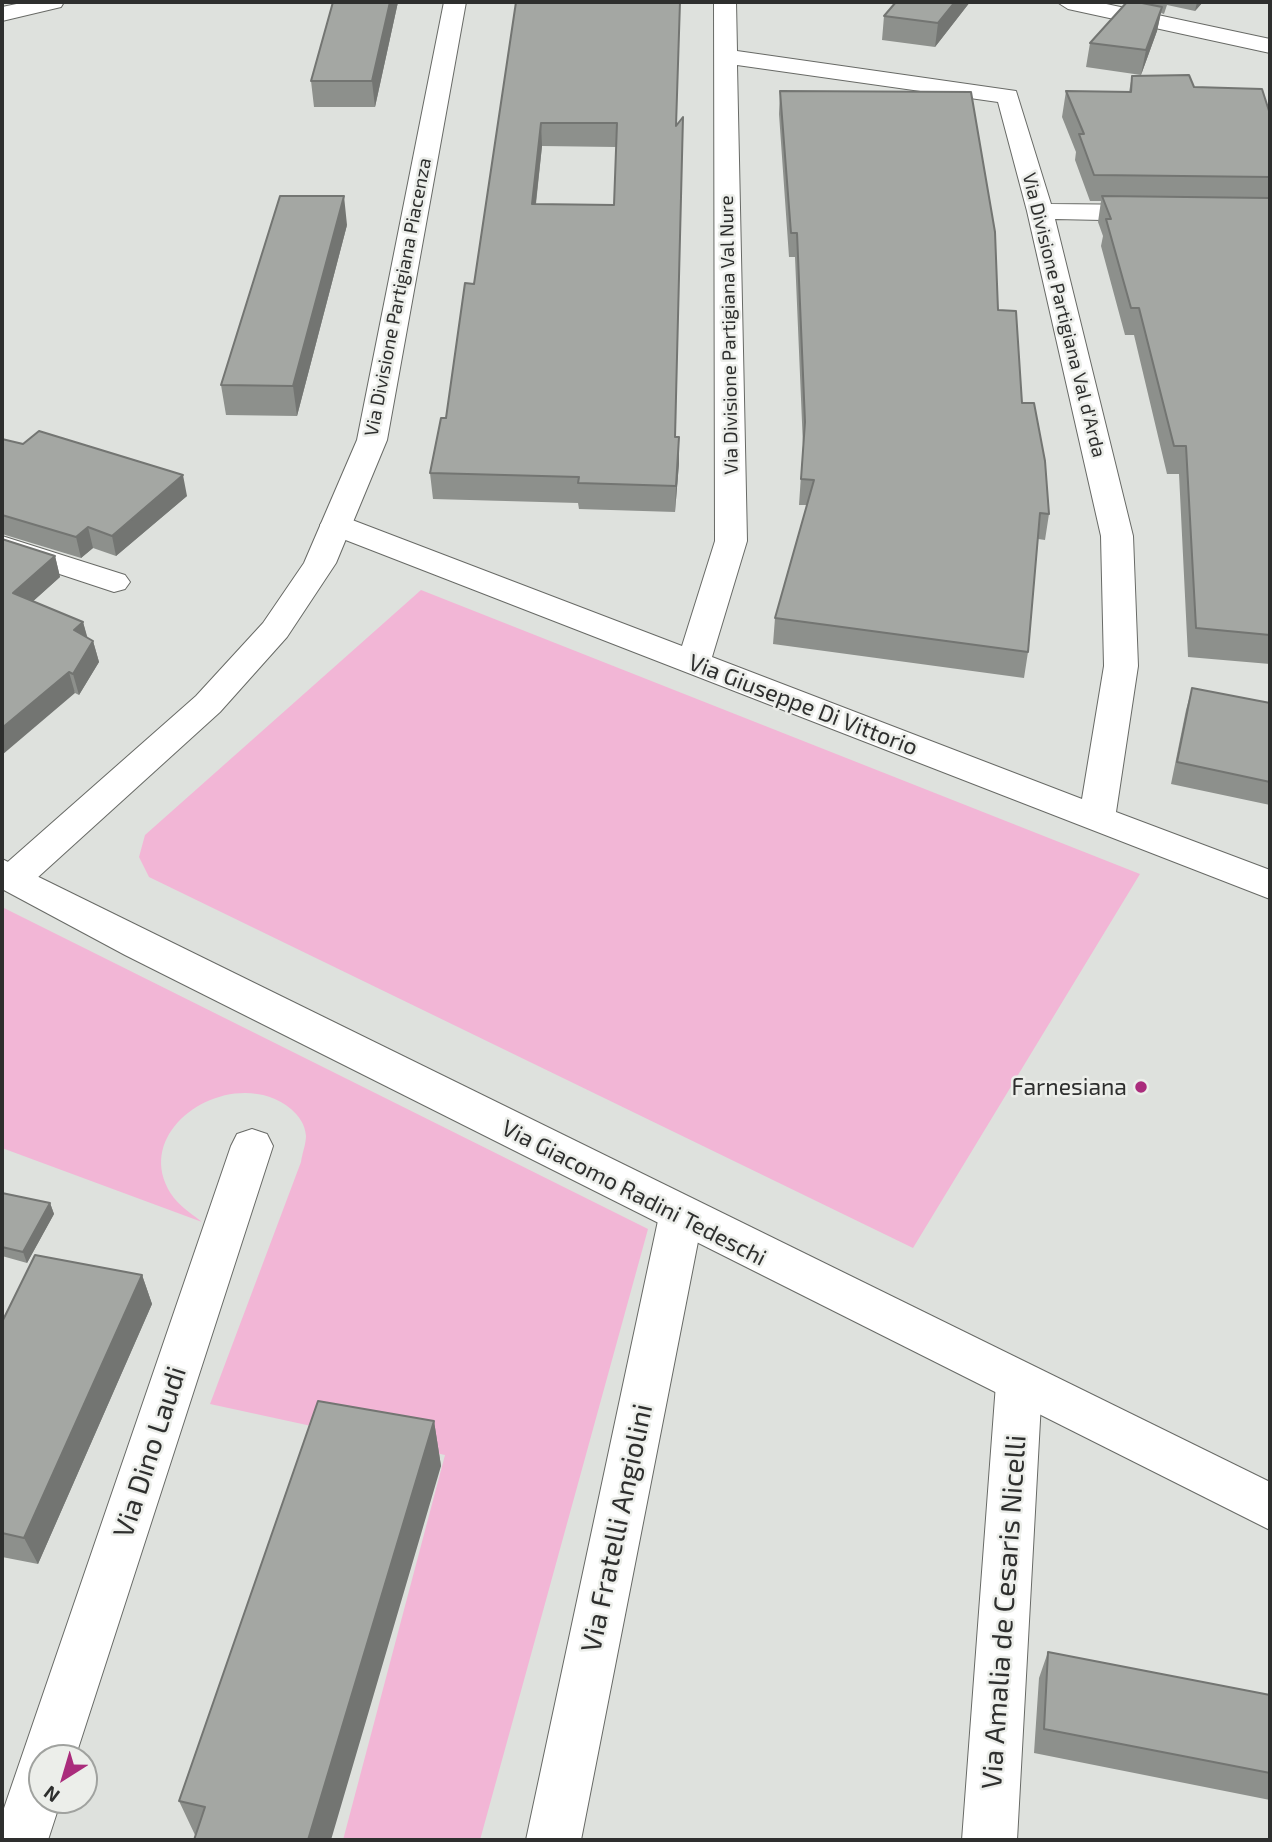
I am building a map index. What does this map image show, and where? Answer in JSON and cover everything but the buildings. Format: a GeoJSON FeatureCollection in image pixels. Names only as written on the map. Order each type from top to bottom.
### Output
{"type":"FeatureCollection","features":[{"type":"Feature","properties":{"kind":"street"},"geometry":{"type":"LineString","coordinates":[[2,15],[53,2]]}},
{"type":"Feature","properties":{"kind":"street","name":"Via Divisione Partigiana Piacenza"},"geometry":{"type":"LineString","coordinates":[[7,875],[163,746],[216,695],[275,630],[320,563],[372,440],[455,2]]}},
{"type":"Feature","properties":{"kind":"street","name":"Via Divisione Partigiana Val Nure"},"geometry":{"type":"LineString","coordinates":[[693,663],[732,541],[725,2]]}},
{"type":"Feature","properties":{"kind":"street"},"geometry":{"type":"LineString","coordinates":[[1071,2],[1270,47]]}},
{"type":"Feature","properties":{"kind":"street","name":"Via Divisione Partigiana Val d'Arda"},"geometry":{"type":"LineString","coordinates":[[725,56],[1007,96],[1040,211],[1117,536],[1121,666],[1097,818]]}},
{"type":"Feature","properties":{"kind":"street"},"geometry":{"type":"LineString","coordinates":[[1040,211],[1175,213]]}},
{"type":"Feature","properties":{"kind":"street","name":"Via Giuseppe Di Vittorio"},"geometry":{"type":"LineString","coordinates":[[336,525],[1270,885]]}},
{"type":"Feature","properties":{"kind":"street"},"geometry":{"type":"LineString","coordinates":[[2,545],[114,582]]}},
{"type":"Feature","properties":{"kind":"street","name":"Via Giacomo Radini Tedeschi"},"geometry":{"type":"LineString","coordinates":[[7,875],[139,945],[1270,1507]]}},
{"type":"Feature","properties":{"kind":"street","name":"Via Dino Laudi"},"geometry":{"type":"LineString","coordinates":[[53,1744],[252,1146]]}},
{"type":"Feature","properties":{"kind":"street","name":"Via Fratelli Angiolini"},"geometry":{"type":"LineString","coordinates":[[554,1840],[681,1216]]}},
{"type":"Feature","properties":{"kind":"street","name":"Via Amalia de Cesaris Nicelli"},"geometry":{"type":"LineString","coordinates":[[989,1840],[1019,1384]]}},
{"type":"Feature","properties":{"kind":"street"},"geometry":{"type":"LineString","coordinates":[[20,1840],[29,1814]]}},
{"type":"Feature","properties":{"kind":"shaded area"},"geometry":{"type":"Polygon","coordinates":[[[421,590],[1140,874],[913,1248],[149,877],[139,857],[145,835],[421,590]]]}},
{"type":"Feature","properties":{"kind":"shaded area"},"geometry":{"type":"Polygon","coordinates":[[[2,907],[648,1229],[480,1840],[343,1840],[445,1455],[210,1404],[301,1162],[306,1136],[303,1124],[291,1109],[267,1096],[241,1093],[215,1098],[192,1110],[174,1127],[163,1149],[162,1173],[174,1198],[202,1222],[2,1148],[2,907]]]}},
{"type":"Feature","properties":{"kind":"place","name":"Farnesiana"},"geometry":{"type":"Point","coordinates":[1141,1087]}}]}
